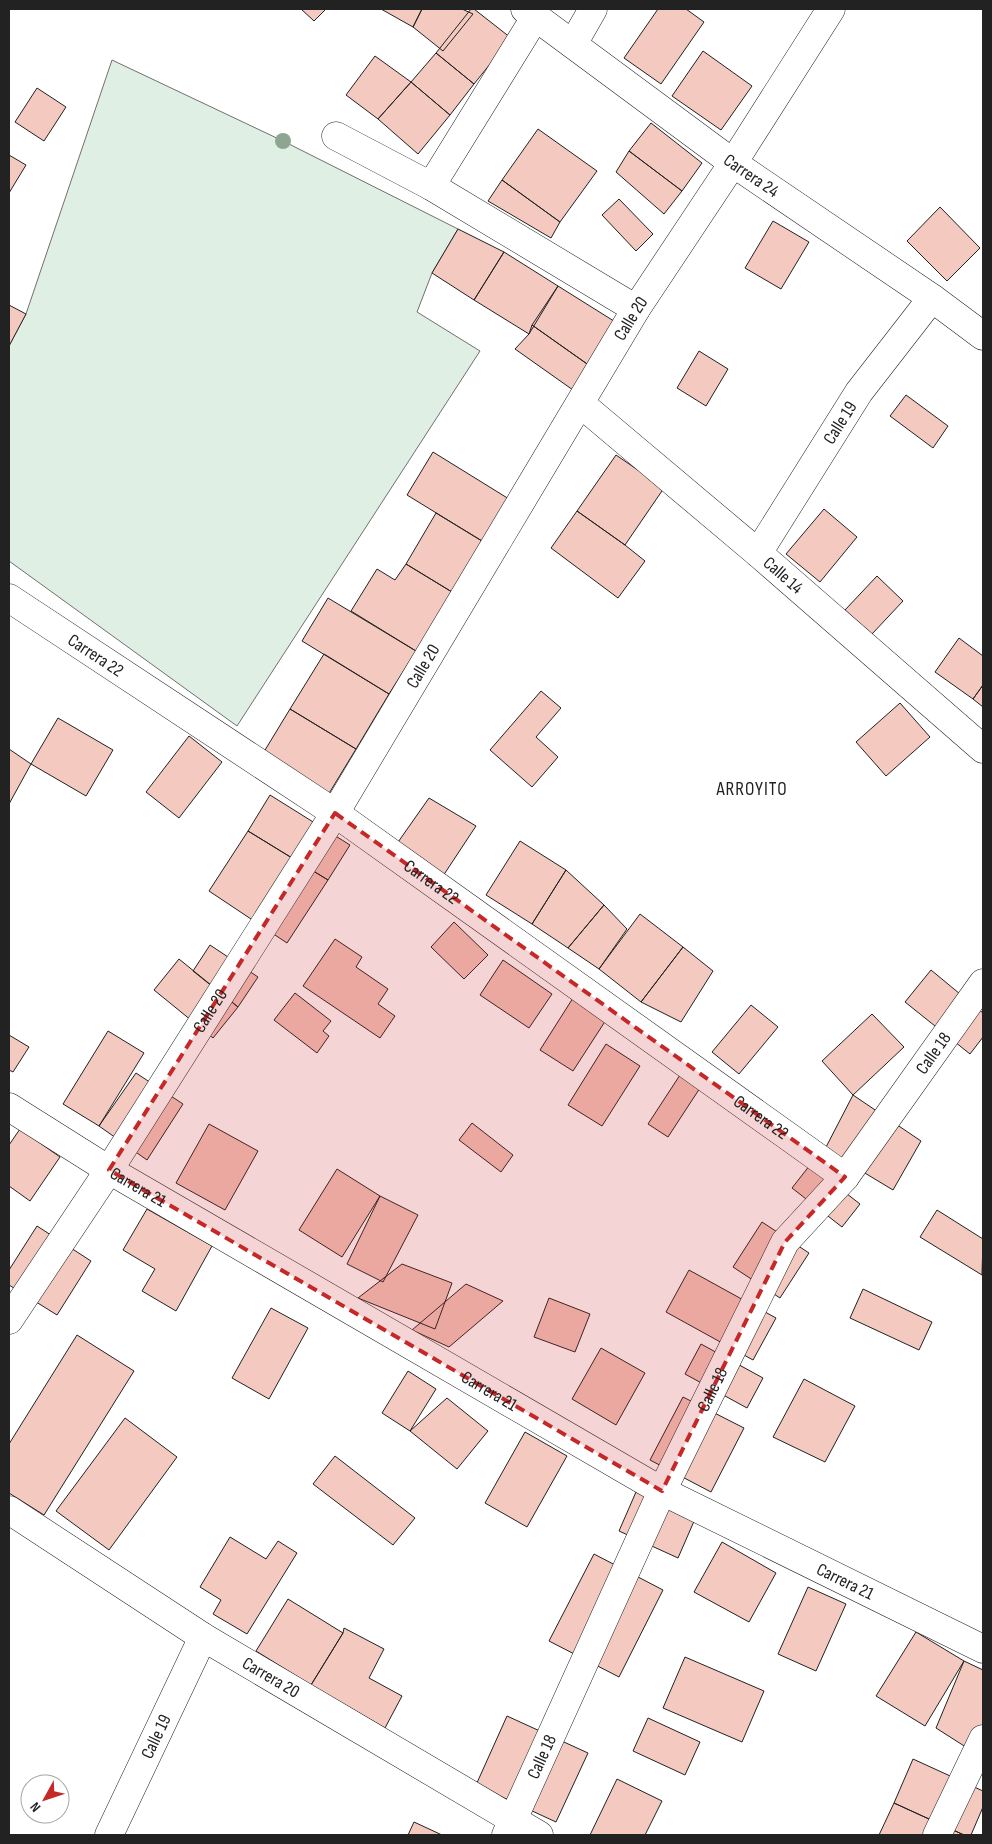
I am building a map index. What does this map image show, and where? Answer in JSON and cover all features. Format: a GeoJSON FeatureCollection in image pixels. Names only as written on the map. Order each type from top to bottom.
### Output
{"type":"FeatureCollection","features":[{"type":"Feature","properties":{"kind":"street"},"geometry":{"type":"LineString","coordinates":[[573,44],[593,9]]}},
{"type":"Feature","properties":{"kind":"street","name":"Calle 20"},"geometry":{"type":"LineString","coordinates":[[9,1320],[108,1170],[335,813],[636,308],[734,163],[831,9]]}},
{"type":"Feature","properties":{"kind":"street"},"geometry":{"type":"LineString","coordinates":[[431,186],[531,12]]}},
{"type":"Feature","properties":{"kind":"street","name":"Carrera 24"},"geometry":{"type":"LineString","coordinates":[[531,12],[734,163],[932,298],[983,336]]}},
{"type":"Feature","properties":{"kind":"street"},"geometry":{"type":"LineString","coordinates":[[336,136],[431,186],[636,308]]}},
{"type":"Feature","properties":{"kind":"street","name":"Calle 19"},"geometry":{"type":"LineString","coordinates":[[758,553],[859,392],[932,298]]}},
{"type":"Feature","properties":{"kind":"street","name":"Calle 14"},"geometry":{"type":"LineString","coordinates":[[580,404],[758,553],[983,749]]}},
{"type":"Feature","properties":{"kind":"street","name":"Carrera 22"},"geometry":{"type":"LineString","coordinates":[[10,603],[335,813],[845,1177]]}},
{"type":"Feature","properties":{"kind":"street","name":"Calle 18"},"geometry":{"type":"LineString","coordinates":[[509,1827],[662,1491],[785,1242],[845,1177],[983,983]]}},
{"type":"Feature","properties":{"kind":"street","name":"Carrera 21"},"geometry":{"type":"LineString","coordinates":[[9,1106],[108,1170],[662,1491],[983,1649]]}},
{"type":"Feature","properties":{"kind":"street","name":"Carrera 20"},"geometry":{"type":"LineString","coordinates":[[9,1510],[203,1637],[509,1827],[539,1835]]}},
{"type":"Feature","properties":{"kind":"street","name":"Calle 19"},"geometry":{"type":"LineString","coordinates":[[109,1835],[203,1637]]}},
{"type":"Feature","properties":{"kind":"street"},"geometry":{"type":"LineString","coordinates":[[937,1835],[983,1739]]}},
{"type":"Feature","properties":{"kind":"highlighted area"},"geometry":{"type":"Polygon","coordinates":[[[335,813],[845,1177],[785,1242],[662,1491],[109,1170],[335,813]]]}},
{"type":"Feature","properties":{"kind":"green space"},"geometry":{"type":"Polygon","coordinates":[[[112,60],[283,141],[458,229],[432,273],[417,312],[480,351],[237,726],[9,561],[9,346],[26,314],[112,60]]]}},
{"type":"Feature","properties":{"kind":"building"},"geometry":{"type":"Polygon","coordinates":[[[301,9],[326,9],[314,21],[301,9]]]}},
{"type":"Feature","properties":{"kind":"building"},"geometry":{"type":"Polygon","coordinates":[[[381,9],[422,9],[413,27],[381,9]]]}},
{"type":"Feature","properties":{"kind":"building"},"geometry":{"type":"Polygon","coordinates":[[[422,9],[462,9],[473,14],[443,51],[413,27],[422,9]]]}},
{"type":"Feature","properties":{"kind":"building"},"geometry":{"type":"Polygon","coordinates":[[[471,9],[474,9],[511,38],[474,84],[436,53],[471,9]]]}},
{"type":"Feature","properties":{"kind":"building"},"geometry":{"type":"Polygon","coordinates":[[[658,9],[686,9],[704,22],[661,84],[624,58],[658,9]]]}},
{"type":"Feature","properties":{"kind":"building"},"geometry":{"type":"Polygon","coordinates":[[[703,51],[752,86],[721,130],[672,96],[703,51]]]}},
{"type":"Feature","properties":{"kind":"building"},"geometry":{"type":"Polygon","coordinates":[[[436,53],[474,84],[450,115],[411,82],[436,53]]]}},
{"type":"Feature","properties":{"kind":"building"},"geometry":{"type":"Polygon","coordinates":[[[375,56],[411,82],[378,119],[346,95],[375,56]]]}},
{"type":"Feature","properties":{"kind":"building"},"geometry":{"type":"Polygon","coordinates":[[[411,82],[450,115],[418,154],[378,119],[411,82]]]}},
{"type":"Feature","properties":{"kind":"building"},"geometry":{"type":"Polygon","coordinates":[[[37,88],[66,107],[44,141],[15,122],[37,88]]]}},
{"type":"Feature","properties":{"kind":"building"},"geometry":{"type":"Polygon","coordinates":[[[651,123],[702,163],[682,191],[629,151],[651,123]]]}},
{"type":"Feature","properties":{"kind":"building"},"geometry":{"type":"Polygon","coordinates":[[[538,129],[597,171],[560,222],[502,180],[538,129]]]}},
{"type":"Feature","properties":{"kind":"building"},"geometry":{"type":"Polygon","coordinates":[[[629,151],[682,191],[664,214],[616,172],[629,151]]]}},
{"type":"Feature","properties":{"kind":"building"},"geometry":{"type":"Polygon","coordinates":[[[9,155],[26,165],[9,193],[9,155]]]}},
{"type":"Feature","properties":{"kind":"building"},"geometry":{"type":"Polygon","coordinates":[[[502,180],[560,222],[551,238],[488,201],[502,180]]]}},
{"type":"Feature","properties":{"kind":"building"},"geometry":{"type":"Polygon","coordinates":[[[619,199],[653,234],[636,251],[602,215],[619,199]]]}},
{"type":"Feature","properties":{"kind":"building"},"geometry":{"type":"Polygon","coordinates":[[[940,207],[980,248],[947,281],[907,241],[940,207]]]}},
{"type":"Feature","properties":{"kind":"building"},"geometry":{"type":"Polygon","coordinates":[[[773,221],[809,242],[781,289],[745,268],[773,221]]]}},
{"type":"Feature","properties":{"kind":"building"},"geometry":{"type":"Polygon","coordinates":[[[458,229],[504,252],[474,300],[432,273],[458,229]]]}},
{"type":"Feature","properties":{"kind":"building"},"geometry":{"type":"Polygon","coordinates":[[[504,252],[558,286],[529,334],[474,300],[504,252]]]}},
{"type":"Feature","properties":{"kind":"building"},"geometry":{"type":"Polygon","coordinates":[[[558,286],[617,323],[590,366],[532,325],[558,286]]]}},
{"type":"Feature","properties":{"kind":"building"},"geometry":{"type":"Polygon","coordinates":[[[9,305],[26,314],[9,346],[9,305]]]}},
{"type":"Feature","properties":{"kind":"building"},"geometry":{"type":"Polygon","coordinates":[[[532,325],[590,366],[573,390],[515,349],[529,334],[532,325]]]}},
{"type":"Feature","properties":{"kind":"building"},"geometry":{"type":"Polygon","coordinates":[[[699,351],[728,369],[706,406],[677,388],[699,351]]]}},
{"type":"Feature","properties":{"kind":"building"},"geometry":{"type":"Polygon","coordinates":[[[906,395],[948,426],[933,448],[890,416],[906,395]]]}},
{"type":"Feature","properties":{"kind":"building"},"geometry":{"type":"Polygon","coordinates":[[[433,452],[509,499],[482,541],[407,495],[433,452]]]}},
{"type":"Feature","properties":{"kind":"building"},"geometry":{"type":"Polygon","coordinates":[[[616,455],[664,488],[625,545],[577,511],[616,455]]]}},
{"type":"Feature","properties":{"kind":"building"},"geometry":{"type":"Polygon","coordinates":[[[824,509],[857,537],[820,582],[786,554],[824,509]]]}},
{"type":"Feature","properties":{"kind":"building"},"geometry":{"type":"Polygon","coordinates":[[[577,511],[645,561],[618,598],[551,548],[577,511]]]}},
{"type":"Feature","properties":{"kind":"building"},"geometry":{"type":"Polygon","coordinates":[[[436,513],[482,541],[452,592],[406,564],[436,513]]]}},
{"type":"Feature","properties":{"kind":"building"},"geometry":{"type":"Polygon","coordinates":[[[406,564],[452,592],[416,651],[351,611],[377,569],[395,580],[406,564]]]}},
{"type":"Feature","properties":{"kind":"building"},"geometry":{"type":"Polygon","coordinates":[[[877,576],[903,601],[872,634],[845,610],[877,576]]]}},
{"type":"Feature","properties":{"kind":"building"},"geometry":{"type":"Polygon","coordinates":[[[328,598],[416,651],[389,694],[302,641],[328,598]]]}},
{"type":"Feature","properties":{"kind":"building"},"geometry":{"type":"Polygon","coordinates":[[[959,638],[983,656],[983,685],[973,699],[935,672],[959,638]]]}},
{"type":"Feature","properties":{"kind":"building"},"geometry":{"type":"Polygon","coordinates":[[[324,654],[389,694],[356,749],[290,709],[324,654]]]}},
{"type":"Feature","properties":{"kind":"building"},"geometry":{"type":"Polygon","coordinates":[[[983,685],[983,707],[973,699],[983,685]]]}},
{"type":"Feature","properties":{"kind":"building"},"geometry":{"type":"Polygon","coordinates":[[[541,691],[561,708],[536,737],[558,757],[532,787],[490,750],[541,691]]]}},
{"type":"Feature","properties":{"kind":"building"},"geometry":{"type":"Polygon","coordinates":[[[900,703],[930,737],[886,776],[856,742],[900,703]]]}},
{"type":"Feature","properties":{"kind":"building"},"geometry":{"type":"Polygon","coordinates":[[[290,709],[356,749],[328,795],[262,755],[290,709]]]}},
{"type":"Feature","properties":{"kind":"building"},"geometry":{"type":"Polygon","coordinates":[[[58,718],[113,750],[86,796],[31,764],[58,718]]]}},
{"type":"Feature","properties":{"kind":"building"},"geometry":{"type":"Polygon","coordinates":[[[189,736],[222,762],[179,818],[146,792],[189,736]]]}},
{"type":"Feature","properties":{"kind":"building"},"geometry":{"type":"Polygon","coordinates":[[[9,749],[31,764],[9,804],[9,749]]]}},
{"type":"Feature","properties":{"kind":"building"},"geometry":{"type":"Polygon","coordinates":[[[270,795],[350,845],[328,880],[248,831],[270,795]]]}},
{"type":"Feature","properties":{"kind":"building"},"geometry":{"type":"Polygon","coordinates":[[[429,798],[476,826],[443,876],[396,845],[429,798]]]}},
{"type":"Feature","properties":{"kind":"building"},"geometry":{"type":"Polygon","coordinates":[[[248,831],[328,880],[287,943],[209,891],[248,831]]]}},
{"type":"Feature","properties":{"kind":"building"},"geometry":{"type":"Polygon","coordinates":[[[520,841],[566,870],[532,924],[486,895],[520,841]]]}},
{"type":"Feature","properties":{"kind":"building"},"geometry":{"type":"Polygon","coordinates":[[[566,870],[604,905],[568,948],[532,924],[566,870]]]}},
{"type":"Feature","properties":{"kind":"building"},"geometry":{"type":"Polygon","coordinates":[[[604,905],[627,929],[599,969],[568,948],[604,905]]]}},
{"type":"Feature","properties":{"kind":"building"},"geometry":{"type":"Polygon","coordinates":[[[640,914],[683,947],[641,1002],[599,969],[640,914]]]}},
{"type":"Feature","properties":{"kind":"building"},"geometry":{"type":"Polygon","coordinates":[[[454,922],[488,955],[464,979],[431,947],[454,922]]]}},
{"type":"Feature","properties":{"kind":"building"},"geometry":{"type":"Polygon","coordinates":[[[335,939],[362,957],[356,967],[388,989],[378,1004],[395,1016],[380,1038],[303,986],[335,939]]]}},
{"type":"Feature","properties":{"kind":"building"},"geometry":{"type":"Polygon","coordinates":[[[210,945],[258,977],[238,1007],[193,971],[210,945]]]}},
{"type":"Feature","properties":{"kind":"building"},"geometry":{"type":"Polygon","coordinates":[[[683,947],[713,971],[681,1022],[641,1002],[683,947]]]}},
{"type":"Feature","properties":{"kind":"building"},"geometry":{"type":"Polygon","coordinates":[[[179,959],[238,1007],[213,1038],[154,990],[179,959]]]}},
{"type":"Feature","properties":{"kind":"building"},"geometry":{"type":"Polygon","coordinates":[[[503,960],[552,994],[529,1028],[480,995],[503,960]]]}},
{"type":"Feature","properties":{"kind":"building"},"geometry":{"type":"Polygon","coordinates":[[[931,970],[983,1013],[983,1037],[970,1054],[905,1002],[931,970]]]}},
{"type":"Feature","properties":{"kind":"building"},"geometry":{"type":"Polygon","coordinates":[[[295,993],[331,1021],[323,1031],[329,1036],[317,1053],[274,1020],[295,993]]]}},
{"type":"Feature","properties":{"kind":"building"},"geometry":{"type":"Polygon","coordinates":[[[573,998],[606,1020],[573,1071],[540,1050],[573,998]]]}},
{"type":"Feature","properties":{"kind":"building"},"geometry":{"type":"Polygon","coordinates":[[[751,1005],[778,1027],[739,1074],[712,1052],[751,1005]]]}},
{"type":"Feature","properties":{"kind":"building"},"geometry":{"type":"Polygon","coordinates":[[[872,1014],[904,1047],[853,1095],[822,1061],[872,1014]]]}},
{"type":"Feature","properties":{"kind":"building"},"geometry":{"type":"Polygon","coordinates":[[[108,1031],[144,1053],[99,1126],[63,1104],[108,1031]]]}},
{"type":"Feature","properties":{"kind":"building"},"geometry":{"type":"Polygon","coordinates":[[[9,1035],[29,1047],[13,1072],[9,1070],[9,1035]]]}},
{"type":"Feature","properties":{"kind":"building"},"geometry":{"type":"Polygon","coordinates":[[[606,1044],[640,1066],[602,1126],[568,1105],[606,1044]]]}},
{"type":"Feature","properties":{"kind":"building"},"geometry":{"type":"Polygon","coordinates":[[[136,1073],[183,1104],[147,1160],[99,1126],[136,1073]]]}},
{"type":"Feature","properties":{"kind":"building"},"geometry":{"type":"Polygon","coordinates":[[[680,1075],[700,1088],[668,1137],[648,1124],[680,1075]]]}},
{"type":"Feature","properties":{"kind":"building"},"geometry":{"type":"Polygon","coordinates":[[[853,1095],[921,1141],[893,1190],[825,1149],[853,1095]]]}},
{"type":"Feature","properties":{"kind":"building"},"geometry":{"type":"Polygon","coordinates":[[[472,1123],[513,1155],[501,1172],[459,1140],[472,1123]]]}},
{"type":"Feature","properties":{"kind":"building"},"geometry":{"type":"Polygon","coordinates":[[[209,1124],[258,1151],[225,1210],[176,1183],[209,1124]]]}},
{"type":"Feature","properties":{"kind":"building"},"geometry":{"type":"Polygon","coordinates":[[[20,1129],[60,1157],[30,1201],[9,1186],[9,1145],[20,1129]]]}},
{"type":"Feature","properties":{"kind":"building"},"geometry":{"type":"Polygon","coordinates":[[[810,1165],[860,1204],[842,1227],[792,1188],[810,1165]]]}},
{"type":"Feature","properties":{"kind":"building"},"geometry":{"type":"Polygon","coordinates":[[[337,1169],[380,1196],[342,1257],[299,1230],[337,1169]]]}},
{"type":"Feature","properties":{"kind":"building"},"geometry":{"type":"Polygon","coordinates":[[[380,1196],[418,1215],[383,1282],[347,1264],[380,1196]]]}},
{"type":"Feature","properties":{"kind":"building"},"geometry":{"type":"Polygon","coordinates":[[[147,1209],[212,1246],[176,1311],[142,1291],[155,1269],[123,1250],[147,1209]]]}},
{"type":"Feature","properties":{"kind":"building"},"geometry":{"type":"Polygon","coordinates":[[[937,1210],[983,1239],[982,1275],[920,1237],[937,1210]]]}},
{"type":"Feature","properties":{"kind":"building"},"geometry":{"type":"Polygon","coordinates":[[[762,1222],[809,1253],[780,1298],[733,1267],[762,1222]]]}},
{"type":"Feature","properties":{"kind":"building"},"geometry":{"type":"Polygon","coordinates":[[[37,1226],[91,1261],[57,1315],[9,1285],[9,1270],[37,1226]]]}},
{"type":"Feature","properties":{"kind":"building"},"geometry":{"type":"Polygon","coordinates":[[[402,1264],[452,1283],[435,1329],[358,1298],[402,1264]]]}},
{"type":"Feature","properties":{"kind":"building"},"geometry":{"type":"Polygon","coordinates":[[[689,1270],[776,1318],[753,1360],[666,1312],[689,1270]]]}},
{"type":"Feature","properties":{"kind":"building"},"geometry":{"type":"Polygon","coordinates":[[[466,1284],[503,1301],[449,1347],[412,1330],[466,1284]]]}},
{"type":"Feature","properties":{"kind":"building"},"geometry":{"type":"Polygon","coordinates":[[[863,1289],[932,1322],[919,1350],[850,1318],[863,1289]]]}},
{"type":"Feature","properties":{"kind":"building"},"geometry":{"type":"Polygon","coordinates":[[[549,1298],[590,1314],[575,1352],[534,1337],[549,1298]]]}},
{"type":"Feature","properties":{"kind":"building"},"geometry":{"type":"Polygon","coordinates":[[[271,1308],[308,1328],[269,1399],[232,1378],[271,1308]]]}},
{"type":"Feature","properties":{"kind":"building"},"geometry":{"type":"Polygon","coordinates":[[[77,1335],[134,1371],[44,1515],[9,1493],[9,1444],[77,1335]]]}},
{"type":"Feature","properties":{"kind":"building"},"geometry":{"type":"Polygon","coordinates":[[[701,1344],[763,1378],[747,1408],[685,1374],[701,1344]]]}},
{"type":"Feature","properties":{"kind":"building"},"geometry":{"type":"Polygon","coordinates":[[[601,1348],[645,1373],[616,1425],[572,1399],[601,1348]]]}},
{"type":"Feature","properties":{"kind":"building"},"geometry":{"type":"Polygon","coordinates":[[[408,1371],[436,1389],[410,1431],[382,1413],[408,1371]]]}},
{"type":"Feature","properties":{"kind":"building"},"geometry":{"type":"Polygon","coordinates":[[[804,1379],[855,1406],[825,1462],[773,1437],[804,1379]]]}},
{"type":"Feature","properties":{"kind":"building"},"geometry":{"type":"Polygon","coordinates":[[[683,1397],[744,1428],[711,1492],[650,1460],[683,1397]]]}},
{"type":"Feature","properties":{"kind":"building"},"geometry":{"type":"Polygon","coordinates":[[[447,1398],[488,1431],[457,1469],[410,1431],[447,1398]]]}},
{"type":"Feature","properties":{"kind":"building"},"geometry":{"type":"Polygon","coordinates":[[[125,1418],[177,1457],[109,1550],[56,1511],[125,1418]]]}},
{"type":"Feature","properties":{"kind":"building"},"geometry":{"type":"Polygon","coordinates":[[[525,1432],[567,1456],[527,1527],[485,1503],[525,1432]]]}},
{"type":"Feature","properties":{"kind":"building"},"geometry":{"type":"Polygon","coordinates":[[[335,1456],[415,1518],[393,1545],[313,1484],[335,1456]]]}},
{"type":"Feature","properties":{"kind":"building"},"geometry":{"type":"Polygon","coordinates":[[[636,1492],[695,1519],[678,1558],[619,1531],[636,1492]]]}},
{"type":"Feature","properties":{"kind":"building"},"geometry":{"type":"Polygon","coordinates":[[[230,1537],[266,1559],[278,1541],[297,1553],[247,1634],[213,1614],[221,1600],[200,1587],[230,1537]]]}},
{"type":"Feature","properties":{"kind":"building"},"geometry":{"type":"Polygon","coordinates":[[[722,1542],[776,1573],[749,1622],[694,1592],[722,1542]]]}},
{"type":"Feature","properties":{"kind":"building"},"geometry":{"type":"Polygon","coordinates":[[[594,1554],[663,1590],[619,1677],[549,1641],[594,1554]]]}},
{"type":"Feature","properties":{"kind":"building"},"geometry":{"type":"Polygon","coordinates":[[[808,1587],[846,1604],[816,1671],[778,1654],[808,1587]]]}},
{"type":"Feature","properties":{"kind":"building"},"geometry":{"type":"Polygon","coordinates":[[[288,1599],[343,1633],[311,1685],[256,1651],[288,1599]]]}},
{"type":"Feature","properties":{"kind":"building"},"geometry":{"type":"Polygon","coordinates":[[[344,1628],[384,1649],[369,1678],[402,1696],[385,1728],[311,1685],[343,1633],[344,1628]]]}},
{"type":"Feature","properties":{"kind":"building"},"geometry":{"type":"Polygon","coordinates":[[[916,1632],[964,1661],[925,1726],[876,1696],[916,1632]]]}},
{"type":"Feature","properties":{"kind":"building"},"geometry":{"type":"Polygon","coordinates":[[[685,1657],[764,1691],[742,1742],[663,1708],[685,1657]]]}},
{"type":"Feature","properties":{"kind":"building"},"geometry":{"type":"Polygon","coordinates":[[[964,1661],[983,1670],[983,1758],[936,1728],[964,1661]]]}},
{"type":"Feature","properties":{"kind":"building"},"geometry":{"type":"Polygon","coordinates":[[[507,1716],[588,1753],[556,1822],[476,1785],[507,1716]]]}},
{"type":"Feature","properties":{"kind":"building"},"geometry":{"type":"Polygon","coordinates":[[[648,1718],[700,1742],[685,1775],[633,1751],[648,1718]]]}},
{"type":"Feature","properties":{"kind":"building"},"geometry":{"type":"Polygon","coordinates":[[[913,1759],[983,1791],[983,1807],[971,1835],[964,1835],[894,1803],[913,1759]]]}},
{"type":"Feature","properties":{"kind":"building"},"geometry":{"type":"Polygon","coordinates":[[[617,1779],[662,1801],[645,1835],[590,1835],[617,1779]]]}},
{"type":"Feature","properties":{"kind":"building"},"geometry":{"type":"Polygon","coordinates":[[[894,1803],[964,1835],[879,1835],[894,1803]]]}},
{"type":"Feature","properties":{"kind":"building"},"geometry":{"type":"Polygon","coordinates":[[[414,1822],[442,1835],[408,1835],[414,1822]]]}},
{"type":"Feature","properties":{"kind":"district","name":"ARROYITO"},"geometry":{"type":"Point","coordinates":[752,789]}}]}
